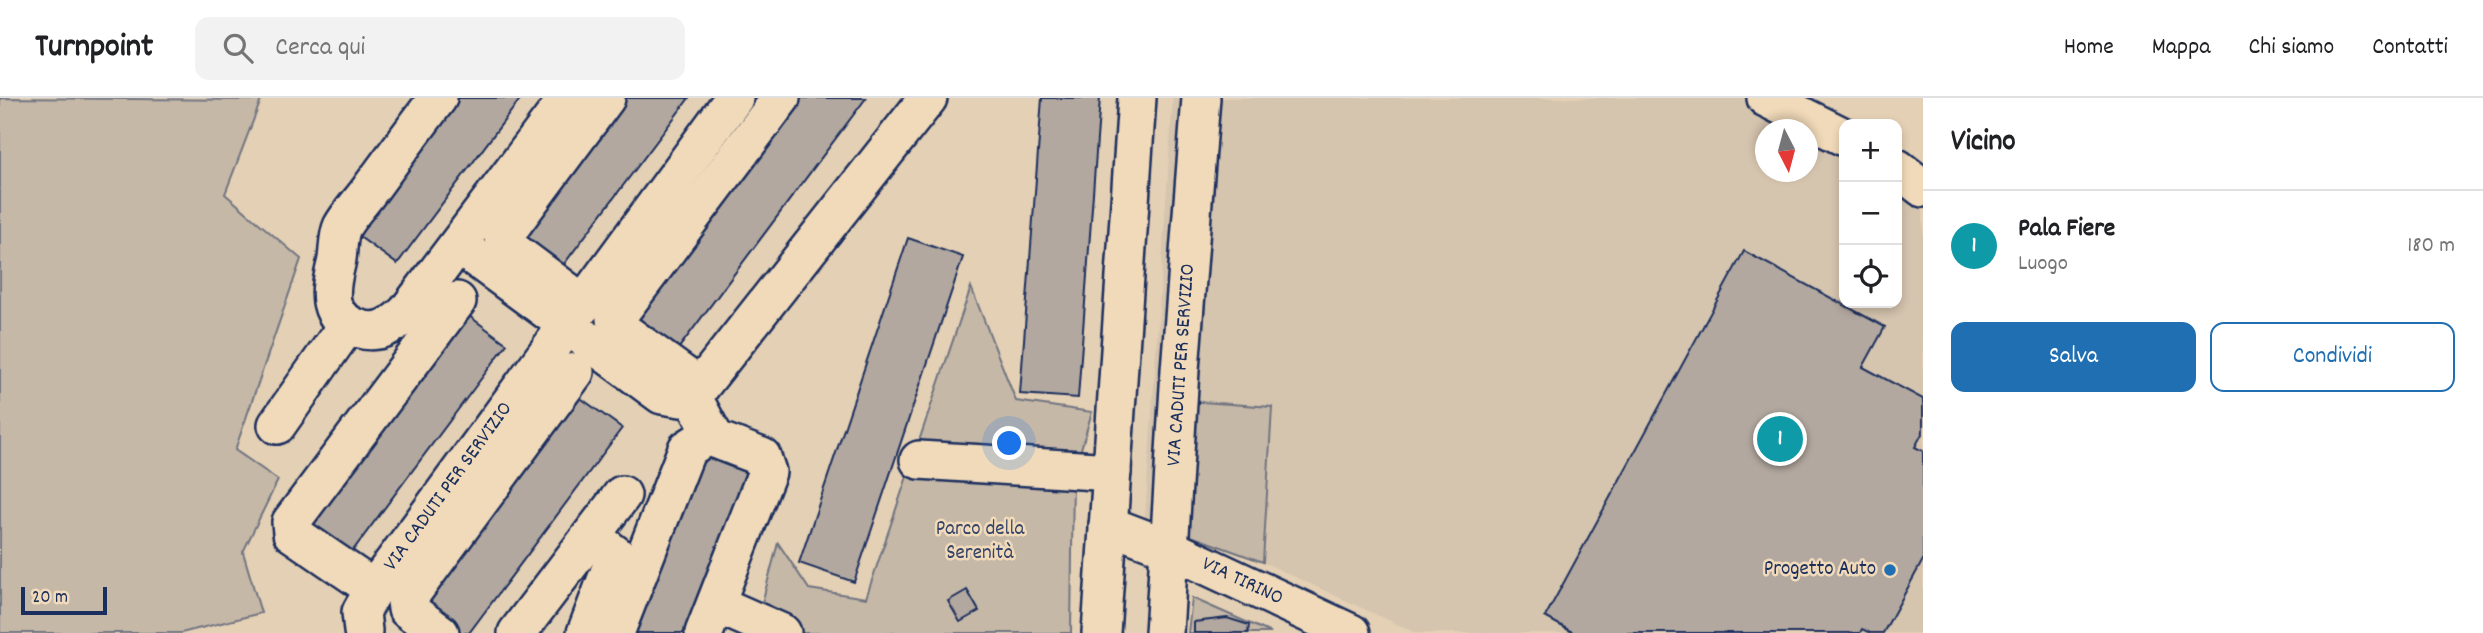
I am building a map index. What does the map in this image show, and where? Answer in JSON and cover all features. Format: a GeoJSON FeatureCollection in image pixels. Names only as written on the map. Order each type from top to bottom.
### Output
{"type":"FeatureCollection","features":[{"type":"Feature","properties":{"kind":"street"},"geometry":{"type":"LineString","coordinates":[[438,98],[341,229],[336,264],[330,280],[330,296],[336,312],[348,324],[363,330],[380,330],[396,324],[568,98]]}},
{"type":"Feature","properties":{"kind":"street"},"geometry":{"type":"LineString","coordinates":[[606,98],[503,237],[505,245],[576,315],[662,395],[671,398],[695,391],[928,98]]}},
{"type":"Feature","properties":{"kind":"street","name":"VIA CADUTI PER SERVIZIO"},"geometry":{"type":"LineString","coordinates":[[370,632],[361,612],[374,589],[734,98]]}},
{"type":"Feature","properties":{"kind":"street"},"geometry":{"type":"LineString","coordinates":[[780,98],[615,320],[617,327],[695,391],[715,439],[762,457],[767,472],[710,619],[782,633]]}},
{"type":"Feature","properties":{"kind":"street"},"geometry":{"type":"LineString","coordinates":[[1101,633],[1137,98]]}},
{"type":"Feature","properties":{"kind":"street","name":"VIA CADUTI PER SERVIZIO"},"geometry":{"type":"LineString","coordinates":[[1164,633],[1180,370],[1201,98]]}},
{"type":"Feature","properties":{"kind":"street"},"geometry":{"type":"LineString","coordinates":[[1766,98],[1839,134]]}},
{"type":"Feature","properties":{"kind":"street"},"geometry":{"type":"LineString","coordinates":[[1902,173],[1923,188]]}},
{"type":"Feature","properties":{"kind":"street"},"geometry":{"type":"LineString","coordinates":[[458,245],[576,315]]}},
{"type":"Feature","properties":{"kind":"street"},"geometry":{"type":"LineString","coordinates":[[374,589],[292,533],[291,522],[457,300]]}},
{"type":"Feature","properties":{"kind":"street"},"geometry":{"type":"LineString","coordinates":[[277,425],[348,324]]}},
{"type":"Feature","properties":{"kind":"street"},"geometry":{"type":"LineString","coordinates":[[440,633],[407,609],[406,601],[575,372]]}},
{"type":"Feature","properties":{"kind":"street"},"geometry":{"type":"LineString","coordinates":[[615,633],[687,449],[712,433]]}},
{"type":"Feature","properties":{"kind":"street"},"geometry":{"type":"LineString","coordinates":[[919,460],[1112,472]]}},
{"type":"Feature","properties":{"kind":"street"},"geometry":{"type":"LineString","coordinates":[[517,633],[622,495]]}},
{"type":"Feature","properties":{"kind":"street","name":"VIA TIRINO"},"geometry":{"type":"LineString","coordinates":[[1108,525],[1171,549],[1352,633]]}},
{"type":"Feature","properties":{"kind":"street"},"geometry":{"type":"LineString","coordinates":[[586,633],[616,555],[591,536]]}},
{"type":"Feature","properties":{"kind":"shaded area"},"geometry":{"type":"Polygon","coordinates":[[[1173,98],[1791,98],[1839,122],[1839,308],[1902,308],[1902,152],[1923,171],[1923,633],[1416,633],[1263,562],[1145,518],[1173,98]]]}},
{"type":"Feature","properties":{"kind":"green space"},"geometry":{"type":"Polygon","coordinates":[[[0,98],[261,100],[225,194],[301,259],[235,450],[278,480],[243,552],[261,613],[181,633],[0,633],[0,98]]]}},
{"type":"Feature","properties":{"kind":"green space","name":"Parco della Serenità"},"geometry":{"type":"Polygon","coordinates":[[[971,287],[1016,401],[1092,412],[1073,476],[1071,633],[795,633],[762,603],[778,543],[809,589],[866,598],[971,287]]]}},
{"type":"Feature","properties":{"kind":"green space"},"geometry":{"type":"Polygon","coordinates":[[[1188,401],[1272,407],[1263,562],[1180,532],[1188,401]]]}},
{"type":"Feature","properties":{"kind":"green space"},"geometry":{"type":"Polygon","coordinates":[[[1192,598],[1271,633],[1188,633],[1192,598]]]}},
{"type":"Feature","properties":{"kind":"building"},"geometry":{"type":"Polygon","coordinates":[[[449,98],[521,98],[397,264],[350,230],[449,98]]]}},
{"type":"Feature","properties":{"kind":"building"},"geometry":{"type":"Polygon","coordinates":[[[616,98],[689,98],[558,272],[512,238],[616,98]]]}},
{"type":"Feature","properties":{"kind":"building"},"geometry":{"type":"Polygon","coordinates":[[[793,98],[866,98],[672,357],[626,322],[793,98]]]}},
{"type":"Feature","properties":{"kind":"building"},"geometry":{"type":"Polygon","coordinates":[[[1042,98],[1100,98],[1078,398],[1020,394],[1042,98]]]}},
{"type":"Feature","properties":{"kind":"building"},"geometry":{"type":"Polygon","coordinates":[[[908,238],[963,257],[854,582],[799,563],[908,238]]]}},
{"type":"Feature","properties":{"kind":"building"},"geometry":{"type":"Polygon","coordinates":[[[1744,251],[1839,302],[1839,308],[1850,308],[1885,327],[1863,367],[1923,399],[1923,432],[1915,447],[1923,451],[1923,560],[1883,633],[1870,633],[1862,629],[1860,633],[1574,633],[1545,617],[1744,251]]]}},
{"type":"Feature","properties":{"kind":"building"},"geometry":{"type":"Polygon","coordinates":[[[461,310],[507,344],[348,557],[302,522],[461,310]]]}},
{"type":"Feature","properties":{"kind":"building"},"geometry":{"type":"Polygon","coordinates":[[[575,394],[622,428],[469,633],[453,633],[417,606],[575,394]]]}},
{"type":"Feature","properties":{"kind":"building"},"geometry":{"type":"Polygon","coordinates":[[[698,454],[752,475],[690,633],[628,633],[698,454]]]}},
{"type":"Feature","properties":{"kind":"building"},"geometry":{"type":"Polygon","coordinates":[[[967,590],[979,611],[960,622],[948,601],[967,590]]]}},
{"type":"Feature","properties":{"kind":"building"},"geometry":{"type":"Polygon","coordinates":[[[1227,618],[1249,625],[1248,633],[1194,633],[1194,622],[1227,618]]]}},
{"type":"Feature","properties":{"kind":"place","name":"Pala Fiere"},"geometry":{"type":"Point","coordinates":[1780,439]}},
{"type":"Feature","properties":{"kind":"place","name":"Progetto Auto"},"geometry":{"type":"Point","coordinates":[1890,570]}}]}
